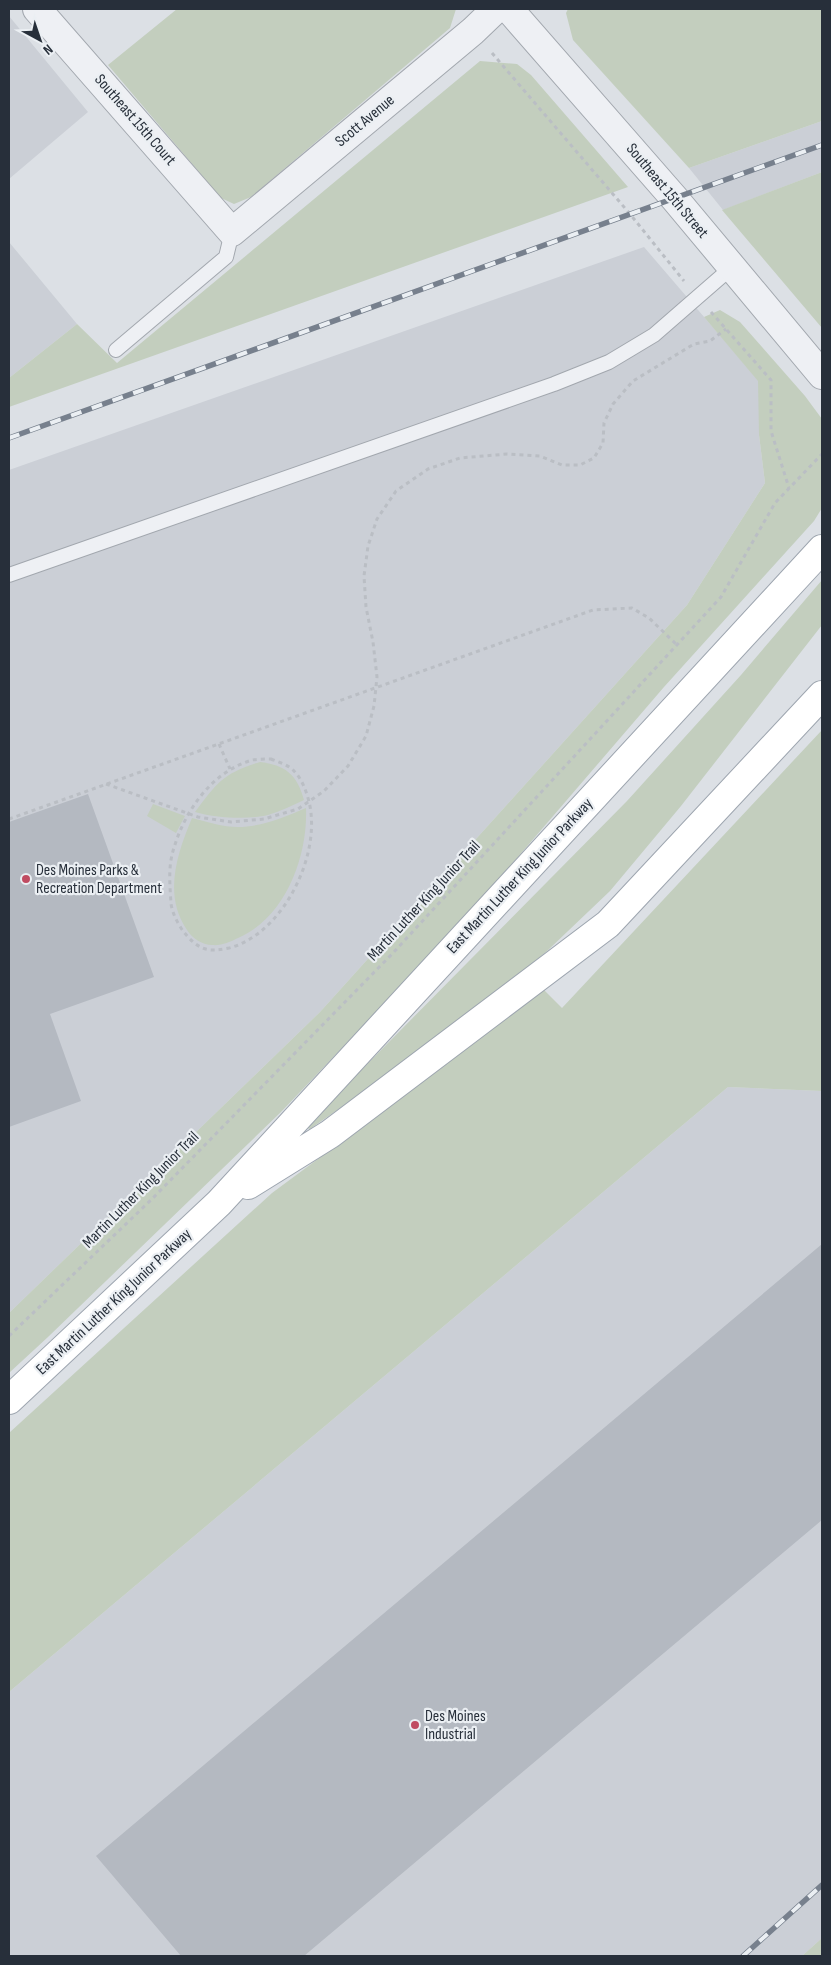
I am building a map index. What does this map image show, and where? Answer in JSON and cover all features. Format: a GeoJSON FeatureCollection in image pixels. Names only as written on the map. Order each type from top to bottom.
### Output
{"type":"FeatureCollection","features":[{"type":"Feature","properties":{"kind":"main road","name":"East Martin Luther King Junior Parkway"},"geometry":{"type":"LineString","coordinates":[[9,1400],[220,1203],[822,549]]}},
{"type":"Feature","properties":{"kind":"main road","name":"East Martin Luther King Junior Parkway"},"geometry":{"type":"LineString","coordinates":[[220,1203],[330,1134],[608,924],[822,695]]}},
{"type":"Feature","properties":{"kind":"street","name":"Southeast 15th Court"},"geometry":{"type":"LineString","coordinates":[[37,9],[232,232]]}},
{"type":"Feature","properties":{"kind":"street","name":"Scott Avenue"},"geometry":{"type":"LineString","coordinates":[[232,232],[496,9]]}},
{"type":"Feature","properties":{"kind":"street","name":"Southeast 15th Street"},"geometry":{"type":"LineString","coordinates":[[509,9],[675,199],[822,375]]}},
{"type":"Feature","properties":{"kind":"lane"},"geometry":{"type":"LineString","coordinates":[[116,350],[226,257],[232,232]]}},
{"type":"Feature","properties":{"kind":"lane"},"geometry":{"type":"LineString","coordinates":[[9,575],[554,384],[609,362],[654,334],[731,268]]}},
{"type":"Feature","properties":{"kind":"path"},"geometry":{"type":"LineString","coordinates":[[473,30],[630,214],[697,296],[771,380],[771,431],[789,488]]}},
{"type":"Feature","properties":{"kind":"path"},"geometry":{"type":"LineString","coordinates":[[106,784],[189,814],[231,822],[264,819],[298,809],[324,791],[348,766],[366,736],[374,706],[377,677],[366,607],[364,576],[368,546],[377,519],[396,491],[428,469],[460,458],[507,454],[540,456],[562,465],[580,466],[594,458],[603,443],[604,423],[613,404],[633,381],[694,344],[710,341],[726,329]]}},
{"type":"Feature","properties":{"kind":"path","name":"Martin Luther King Junior Trail"},"geometry":{"type":"LineString","coordinates":[[9,1336],[152,1199],[393,953],[677,645],[721,597],[775,503],[822,454]]}},
{"type":"Feature","properties":{"kind":"path"},"geometry":{"type":"LineString","coordinates":[[9,819],[593,610],[632,608],[649,618],[677,645]]}},
{"type":"Feature","properties":{"kind":"path"},"geometry":{"type":"LineString","coordinates":[[219,744],[230,769]]}},
{"type":"Feature","properties":{"kind":"path"},"geometry":{"type":"LineString","coordinates":[[271,759],[294,770],[304,786],[312,811],[311,835],[303,868],[288,900],[264,930],[240,945],[214,952],[195,945],[181,929],[172,907],[169,880],[172,852],[194,804],[209,787],[230,769],[253,760],[271,759]]}},
{"type":"Feature","properties":{"kind":"shaded area"},"geometry":{"type":"Polygon","coordinates":[[[9,16],[88,112],[9,179],[9,16]]]}},
{"type":"Feature","properties":{"kind":"shaded area"},"geometry":{"type":"Polygon","coordinates":[[[822,121],[822,172],[723,210],[689,168],[822,121]]]}},
{"type":"Feature","properties":{"kind":"shaded area"},"geometry":{"type":"Polygon","coordinates":[[[9,242],[77,324],[9,378],[9,242]]]}},
{"type":"Feature","properties":{"kind":"shaded area"},"geometry":{"type":"Polygon","coordinates":[[[644,247],[759,381],[759,435],[765,483],[687,605],[320,1012],[9,1313],[9,470],[644,247]]]}},
{"type":"Feature","properties":{"kind":"shaded area"},"geometry":{"type":"Polygon","coordinates":[[[728,1087],[822,1091],[822,1938],[802,1956],[9,1956],[9,1692],[728,1087]]]}},
{"type":"Feature","properties":{"kind":"green space"},"geometry":{"type":"Polygon","coordinates":[[[177,9],[456,9],[450,28],[251,197],[234,204],[221,198],[108,65],[177,9]]]}},
{"type":"Feature","properties":{"kind":"green space"},"geometry":{"type":"Polygon","coordinates":[[[568,9],[822,9],[822,121],[689,168],[573,40],[566,13],[568,9]]]}},
{"type":"Feature","properties":{"kind":"green space"},"geometry":{"type":"Polygon","coordinates":[[[480,61],[517,64],[531,75],[628,187],[9,407],[9,378],[77,324],[117,363],[480,61]]]}},
{"type":"Feature","properties":{"kind":"green space"},"geometry":{"type":"Polygon","coordinates":[[[822,172],[822,328],[722,210],[822,172]]]}},
{"type":"Feature","properties":{"kind":"green space"},"geometry":{"type":"Polygon","coordinates":[[[720,310],[740,322],[805,396],[822,419],[822,508],[814,521],[664,687],[462,922],[281,1112],[9,1373],[9,1313],[320,1012],[687,605],[765,483],[759,435],[758,381],[704,317],[720,310]]]}},
{"type":"Feature","properties":{"kind":"green space"},"geometry":{"type":"Polygon","coordinates":[[[822,580],[822,625],[681,806],[610,891],[546,952],[463,1022],[310,1129],[305,1127],[627,801],[741,675],[822,580]]]}},
{"type":"Feature","properties":{"kind":"green space"},"geometry":{"type":"Polygon","coordinates":[[[822,730],[822,1091],[728,1087],[9,1692],[9,1433],[272,1193],[430,1076],[541,987],[562,1008],[822,730]]]}},
{"type":"Feature","properties":{"kind":"green space"},"geometry":{"type":"Polygon","coordinates":[[[260,762],[269,763],[289,772],[298,784],[304,800],[278,812],[260,817],[232,818],[195,812],[222,780],[237,770],[260,762]]]}},
{"type":"Feature","properties":{"kind":"green space"},"geometry":{"type":"Polygon","coordinates":[[[153,804],[185,816],[176,833],[147,816],[153,804]]]}},
{"type":"Feature","properties":{"kind":"green space"},"geometry":{"type":"Polygon","coordinates":[[[306,808],[306,827],[298,865],[281,901],[269,916],[254,929],[225,943],[208,945],[194,938],[180,917],[174,889],[177,860],[192,818],[227,826],[247,827],[273,821],[306,808]]]}},
{"type":"Feature","properties":{"kind":"green space"},"geometry":{"type":"Polygon","coordinates":[[[822,1938],[822,1956],[802,1956],[822,1938]]]}},
{"type":"Feature","properties":{"kind":"building"},"geometry":{"type":"Polygon","coordinates":[[[88,794],[154,977],[50,1014],[81,1101],[9,1127],[9,822],[88,794]]]}},
{"type":"Feature","properties":{"kind":"building","name":"Des Moines Industrial"},"geometry":{"type":"Polygon","coordinates":[[[822,1244],[822,1520],[304,1956],[181,1956],[96,1856],[822,1244]]]}},
{"type":"Feature","properties":{"kind":"railway"},"geometry":{"type":"LineString","coordinates":[[9,438],[822,145]]}},
{"type":"Feature","properties":{"kind":"railway"},"geometry":{"type":"LineString","coordinates":[[743,1956],[822,1885]]}},
{"type":"Feature","properties":{"kind":"place","name":"Des Moines Parks & Recreation Department"},"geometry":{"type":"Point","coordinates":[26,879]}},
{"type":"Feature","properties":{"kind":"place","name":"Des Moines Industrial"},"geometry":{"type":"Point","coordinates":[415,1725]}}]}
